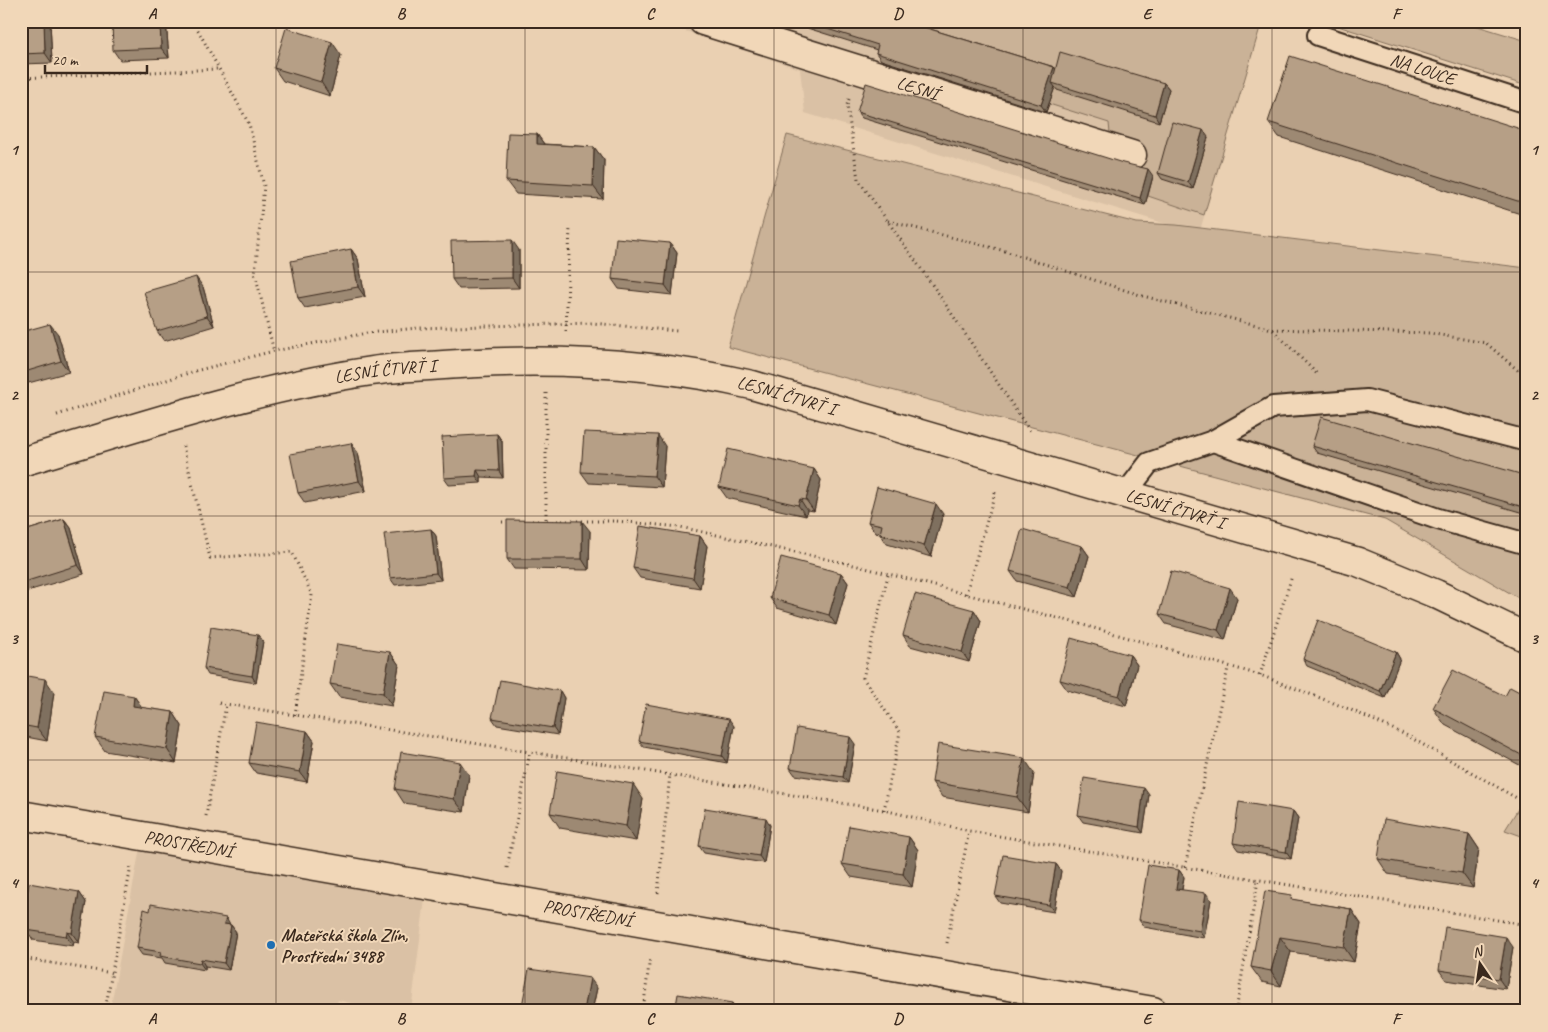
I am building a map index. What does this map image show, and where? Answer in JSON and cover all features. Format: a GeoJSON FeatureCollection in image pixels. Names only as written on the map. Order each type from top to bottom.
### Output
{"type":"FeatureCollection","features":[{"type":"Feature","properties":{"kind":"street","name":"LESNÍ"},"geometry":{"type":"LineString","coordinates":[[703,21],[1132,155]]}},
{"type":"Feature","properties":{"kind":"street","name":"LESNÍ ČTVRŤ I"},"geometry":{"type":"LineString","coordinates":[[21,462],[176,416],[280,388],[373,370],[501,361],[565,362],[624,366],[715,376],[752,384],[1367,565],[1436,594],[1527,638]]}},
{"type":"Feature","properties":{"kind":"street","name":"PROSTŘEDNÍ"},"geometry":{"type":"LineString","coordinates":[[21,815],[1153,1011]]}},
{"type":"Feature","properties":{"kind":"lane","name":"NA LOUCE"},"geometry":{"type":"LineString","coordinates":[[1318,35],[1527,103]]}},
{"type":"Feature","properties":{"kind":"lane"},"geometry":{"type":"LineString","coordinates":[[1126,494],[1149,463],[1213,441],[1273,408],[1367,400],[1527,440]]}},
{"type":"Feature","properties":{"kind":"lane"},"geometry":{"type":"LineString","coordinates":[[1213,441],[1438,519],[1527,544]]}},
{"type":"Feature","properties":{"kind":"path"},"geometry":{"type":"LineString","coordinates":[[193,21],[249,124],[264,186],[255,273],[271,338]]}},
{"type":"Feature","properties":{"kind":"path"},"geometry":{"type":"LineString","coordinates":[[21,78],[218,69]]}},
{"type":"Feature","properties":{"kind":"path"},"geometry":{"type":"LineString","coordinates":[[859,69],[847,105],[858,179],[938,293],[1040,446],[1050,471]]}},
{"type":"Feature","properties":{"kind":"path"},"geometry":{"type":"LineString","coordinates":[[888,221],[1005,251],[1143,296],[1272,329],[1429,334],[1486,343],[1527,378]]}},
{"type":"Feature","properties":{"kind":"path"},"geometry":{"type":"LineString","coordinates":[[565,362],[570,227]]}},
{"type":"Feature","properties":{"kind":"path"},"geometry":{"type":"LineString","coordinates":[[1272,329],[1345,402]]}},
{"type":"Feature","properties":{"kind":"path"},"geometry":{"type":"LineString","coordinates":[[546,385],[546,520]]}},
{"type":"Feature","properties":{"kind":"path"},"geometry":{"type":"LineString","coordinates":[[176,416],[210,558],[292,552],[312,595],[295,715]]}},
{"type":"Feature","properties":{"kind":"path"},"geometry":{"type":"LineString","coordinates":[[966,594],[1005,458]]}},
{"type":"Feature","properties":{"kind":"path"},"geometry":{"type":"LineString","coordinates":[[502,522],[519,521]]}},
{"type":"Feature","properties":{"kind":"path"},"geometry":{"type":"LineString","coordinates":[[528,521],[616,521],[680,527],[854,565],[1069,621],[1260,676],[1349,709],[1408,736],[1527,804]]}},
{"type":"Feature","properties":{"kind":"path"},"geometry":{"type":"LineString","coordinates":[[1260,676],[1302,546]]}},
{"type":"Feature","properties":{"kind":"path"},"geometry":{"type":"LineString","coordinates":[[884,810],[900,732],[863,678],[888,575]]}},
{"type":"Feature","properties":{"kind":"path"},"geometry":{"type":"LineString","coordinates":[[1185,867],[1228,668]]}},
{"type":"Feature","properties":{"kind":"path"},"geometry":{"type":"LineString","coordinates":[[219,704],[670,774],[884,810],[969,831],[1526,925],[1527,919]]}},
{"type":"Feature","properties":{"kind":"path"},"geometry":{"type":"LineString","coordinates":[[200,846],[226,705]]}},
{"type":"Feature","properties":{"kind":"path"},"geometry":{"type":"LineString","coordinates":[[501,898],[530,752]]}},
{"type":"Feature","properties":{"kind":"path"},"geometry":{"type":"LineString","coordinates":[[654,925],[670,774]]}},
{"type":"Feature","properties":{"kind":"path"},"geometry":{"type":"LineString","coordinates":[[1520,799],[1527,788]]}},
{"type":"Feature","properties":{"kind":"path"},"geometry":{"type":"LineString","coordinates":[[946,947],[969,831]]}},
{"type":"Feature","properties":{"kind":"path"},"geometry":{"type":"LineString","coordinates":[[105,1011],[136,835]]}},
{"type":"Feature","properties":{"kind":"path"},"geometry":{"type":"LineString","coordinates":[[1236,1011],[1258,880]]}},
{"type":"Feature","properties":{"kind":"path"},"geometry":{"type":"LineString","coordinates":[[643,1011],[651,955]]}},
{"type":"Feature","properties":{"kind":"path"},"geometry":{"type":"LineString","coordinates":[[21,958],[112,973]]}},
{"type":"Feature","properties":{"kind":"shaded area"},"geometry":{"type":"Polygon","coordinates":[[[655,21],[1008,21],[1241,90],[1199,234],[805,113],[800,69],[655,21]]]}},
{"type":"Feature","properties":{"kind":"shaded area"},"geometry":{"type":"Polygon","coordinates":[[[889,21],[1262,21],[1204,215],[1148,196],[1153,176],[1113,164],[1109,123],[1049,104],[889,21]]]}},
{"type":"Feature","properties":{"kind":"shaded area"},"geometry":{"type":"Polygon","coordinates":[[[1322,21],[1461,21],[1527,41],[1527,86],[1322,21]]]}},
{"type":"Feature","properties":{"kind":"shaded area"},"geometry":{"type":"Polygon","coordinates":[[[787,135],[1137,223],[1176,225],[1527,268],[1527,603],[1385,520],[728,347],[787,135]]]}},
{"type":"Feature","properties":{"kind":"shaded area"},"geometry":{"type":"Polygon","coordinates":[[[1521,804],[1527,809],[1527,838],[1505,830],[1521,804]]]}},
{"type":"Feature","properties":{"kind":"shaded area","name":"Mateřská škola Zlín, Prostřední 3488"},"geometry":{"type":"Polygon","coordinates":[[[141,842],[426,891],[411,1011],[382,1011],[338,1000],[334,1011],[110,1011],[141,842]]]}},
{"type":"Feature","properties":{"kind":"building"},"geometry":{"type":"Polygon","coordinates":[[[21,21],[44,21],[45,53],[21,54],[21,21]]]}},
{"type":"Feature","properties":{"kind":"building"},"geometry":{"type":"Polygon","coordinates":[[[112,21],[160,21],[161,48],[113,50],[112,21]]]}},
{"type":"Feature","properties":{"kind":"building"},"geometry":{"type":"Polygon","coordinates":[[[802,21],[904,21],[1054,67],[1041,105],[876,53],[878,45],[802,21]]]}},
{"type":"Feature","properties":{"kind":"building"},"geometry":{"type":"Polygon","coordinates":[[[286,28],[332,42],[321,82],[274,68],[286,28]]]}},
{"type":"Feature","properties":{"kind":"building"},"geometry":{"type":"Polygon","coordinates":[[[1060,52],[1164,83],[1155,115],[1052,83],[1060,52]]]}},
{"type":"Feature","properties":{"kind":"building"},"geometry":{"type":"Polygon","coordinates":[[[1290,56],[1527,131],[1527,204],[1268,122],[1290,56]]]}},
{"type":"Feature","properties":{"kind":"building"},"geometry":{"type":"Polygon","coordinates":[[[866,83],[1123,163],[1148,169],[1140,198],[857,112],[866,83]]]}},
{"type":"Feature","properties":{"kind":"building"},"geometry":{"type":"Polygon","coordinates":[[[1172,122],[1203,130],[1188,182],[1158,173],[1172,122]]]}},
{"type":"Feature","properties":{"kind":"building"},"geometry":{"type":"Polygon","coordinates":[[[508,133],[537,134],[537,144],[594,147],[593,186],[506,181],[508,133]]]}},
{"type":"Feature","properties":{"kind":"building"},"geometry":{"type":"Polygon","coordinates":[[[616,238],[670,243],[665,285],[612,279],[616,238]]]}},
{"type":"Feature","properties":{"kind":"building"},"geometry":{"type":"Polygon","coordinates":[[[512,240],[512,278],[452,279],[451,241],[512,240]]]}},
{"type":"Feature","properties":{"kind":"building"},"geometry":{"type":"Polygon","coordinates":[[[351,249],[358,287],[298,298],[291,261],[351,249]]]}},
{"type":"Feature","properties":{"kind":"building"},"geometry":{"type":"Polygon","coordinates":[[[196,277],[207,316],[157,331],[144,292],[196,277]]]}},
{"type":"Feature","properties":{"kind":"building"},"geometry":{"type":"Polygon","coordinates":[[[50,324],[61,361],[21,373],[21,332],[50,324]]]}},
{"type":"Feature","properties":{"kind":"building"},"geometry":{"type":"Polygon","coordinates":[[[1321,417],[1527,476],[1527,508],[1312,446],[1321,417]]]}},
{"type":"Feature","properties":{"kind":"building"},"geometry":{"type":"Polygon","coordinates":[[[584,432],[658,435],[654,476],[581,472],[584,432]]]}},
{"type":"Feature","properties":{"kind":"building"},"geometry":{"type":"Polygon","coordinates":[[[497,434],[499,471],[477,470],[476,476],[444,478],[442,437],[497,434]]]}},
{"type":"Feature","properties":{"kind":"building"},"geometry":{"type":"Polygon","coordinates":[[[351,443],[359,481],[298,493],[290,454],[351,443]]]}},
{"type":"Feature","properties":{"kind":"building"},"geometry":{"type":"Polygon","coordinates":[[[728,449],[814,469],[806,500],[800,499],[798,505],[719,487],[728,449]]]}},
{"type":"Feature","properties":{"kind":"building"},"geometry":{"type":"Polygon","coordinates":[[[877,487],[936,504],[924,546],[880,534],[882,525],[868,522],[877,487]]]}},
{"type":"Feature","properties":{"kind":"building"},"geometry":{"type":"Polygon","coordinates":[[[64,519],[78,565],[21,583],[21,532],[64,519]]]}},
{"type":"Feature","properties":{"kind":"building"},"geometry":{"type":"Polygon","coordinates":[[[507,520],[582,521],[582,559],[507,559],[507,520]]]}},
{"type":"Feature","properties":{"kind":"building"},"geometry":{"type":"Polygon","coordinates":[[[640,526],[700,536],[693,578],[633,568],[640,526]]]}},
{"type":"Feature","properties":{"kind":"building"},"geometry":{"type":"Polygon","coordinates":[[[431,529],[436,573],[390,578],[384,534],[431,529]]]}},
{"type":"Feature","properties":{"kind":"building"},"geometry":{"type":"Polygon","coordinates":[[[1022,529],[1082,546],[1070,587],[1010,571],[1022,529]]]}},
{"type":"Feature","properties":{"kind":"building"},"geometry":{"type":"Polygon","coordinates":[[[781,557],[841,573],[829,615],[770,598],[781,557]]]}},
{"type":"Feature","properties":{"kind":"building"},"geometry":{"type":"Polygon","coordinates":[[[1171,571],[1230,588],[1218,630],[1159,614],[1171,571]]]}},
{"type":"Feature","properties":{"kind":"building"},"geometry":{"type":"Polygon","coordinates":[[[915,594],[974,610],[962,652],[903,635],[915,594]]]}},
{"type":"Feature","properties":{"kind":"building"},"geometry":{"type":"Polygon","coordinates":[[[1318,620],[1396,652],[1380,691],[1303,659],[1318,620]]]}},
{"type":"Feature","properties":{"kind":"building"},"geometry":{"type":"Polygon","coordinates":[[[211,627],[258,635],[252,676],[204,668],[211,627]]]}},
{"type":"Feature","properties":{"kind":"building"},"geometry":{"type":"Polygon","coordinates":[[[1071,638],[1130,655],[1119,696],[1060,680],[1071,638]]]}},
{"type":"Feature","properties":{"kind":"building"},"geometry":{"type":"Polygon","coordinates":[[[337,644],[390,652],[383,693],[330,684],[337,644]]]}},
{"type":"Feature","properties":{"kind":"building"},"geometry":{"type":"Polygon","coordinates":[[[1453,670],[1505,696],[1510,687],[1527,696],[1527,758],[1433,708],[1453,670]]]}},
{"type":"Feature","properties":{"kind":"building"},"geometry":{"type":"Polygon","coordinates":[[[21,675],[45,679],[37,728],[21,725],[21,675]]]}},
{"type":"Feature","properties":{"kind":"building"},"geometry":{"type":"Polygon","coordinates":[[[500,680],[560,691],[553,728],[492,718],[500,680]]]}},
{"type":"Feature","properties":{"kind":"building"},"geometry":{"type":"Polygon","coordinates":[[[104,691],[134,696],[133,706],[173,712],[167,749],[95,737],[104,691]]]}},
{"type":"Feature","properties":{"kind":"building"},"geometry":{"type":"Polygon","coordinates":[[[646,704],[729,719],[722,756],[639,741],[646,704]]]}},
{"type":"Feature","properties":{"kind":"building"},"geometry":{"type":"Polygon","coordinates":[[[256,722],[307,731],[300,772],[249,763],[256,722]]]}},
{"type":"Feature","properties":{"kind":"building"},"geometry":{"type":"Polygon","coordinates":[[[797,728],[850,737],[843,777],[790,768],[797,728]]]}},
{"type":"Feature","properties":{"kind":"building"},"geometry":{"type":"Polygon","coordinates":[[[938,744],[1024,758],[1017,797],[932,782],[938,744]]]}},
{"type":"Feature","properties":{"kind":"building"},"geometry":{"type":"Polygon","coordinates":[[[401,752],[460,762],[454,799],[395,789],[401,752]]]}},
{"type":"Feature","properties":{"kind":"building"},"geometry":{"type":"Polygon","coordinates":[[[557,771],[633,784],[626,826],[550,813],[557,771]]]}},
{"type":"Feature","properties":{"kind":"building"},"geometry":{"type":"Polygon","coordinates":[[[1084,778],[1144,788],[1139,827],[1078,815],[1084,778]]]}},
{"type":"Feature","properties":{"kind":"building"},"geometry":{"type":"Polygon","coordinates":[[[1239,802],[1293,811],[1286,852],[1233,843],[1239,802]]]}},
{"type":"Feature","properties":{"kind":"building"},"geometry":{"type":"Polygon","coordinates":[[[705,808],[766,818],[759,856],[699,846],[705,808]]]}},
{"type":"Feature","properties":{"kind":"building"},"geometry":{"type":"Polygon","coordinates":[[[1384,819],[1469,834],[1462,873],[1378,859],[1384,819]]]}},
{"type":"Feature","properties":{"kind":"building"},"geometry":{"type":"Polygon","coordinates":[[[849,826],[909,837],[903,874],[842,864],[849,826]]]}},
{"type":"Feature","properties":{"kind":"building"},"geometry":{"type":"Polygon","coordinates":[[[1003,855],[1056,864],[1049,905],[995,896],[1003,855]]]}},
{"type":"Feature","properties":{"kind":"building"},"geometry":{"type":"Polygon","coordinates":[[[1148,865],[1179,870],[1176,889],[1206,893],[1200,931],[1139,920],[1148,865]]]}},
{"type":"Feature","properties":{"kind":"building"},"geometry":{"type":"Polygon","coordinates":[[[29,883],[79,892],[72,933],[67,932],[66,936],[26,930],[26,926],[22,925],[29,883]]]}},
{"type":"Feature","properties":{"kind":"building"},"geometry":{"type":"Polygon","coordinates":[[[1265,891],[1292,895],[1291,899],[1351,909],[1344,947],[1280,937],[1271,971],[1251,967],[1265,891]]]}},
{"type":"Feature","properties":{"kind":"building"},"geometry":{"type":"Polygon","coordinates":[[[151,904],[226,918],[224,924],[231,925],[224,963],[201,959],[200,963],[160,956],[161,952],[137,948],[144,909],[150,911],[151,904]]]}},
{"type":"Feature","properties":{"kind":"building"},"geometry":{"type":"Polygon","coordinates":[[[1445,927],[1506,937],[1499,979],[1439,970],[1445,927]]]}},
{"type":"Feature","properties":{"kind":"building"},"geometry":{"type":"Polygon","coordinates":[[[529,969],[590,978],[584,1011],[551,1011],[522,1006],[529,969]]]}},
{"type":"Feature","properties":{"kind":"building"},"geometry":{"type":"Polygon","coordinates":[[[678,994],[732,1003],[731,1011],[675,1011],[678,994]]]}},
{"type":"Feature","properties":{"kind":"building"},"geometry":{"type":"Polygon","coordinates":[[[790,1005],[827,1011],[789,1011],[790,1005]]]}},
{"type":"Feature","properties":{"kind":"place","name":"Mateřská škola Zlín, Prostřední 3488"},"geometry":{"type":"Point","coordinates":[271,945]}}]}
